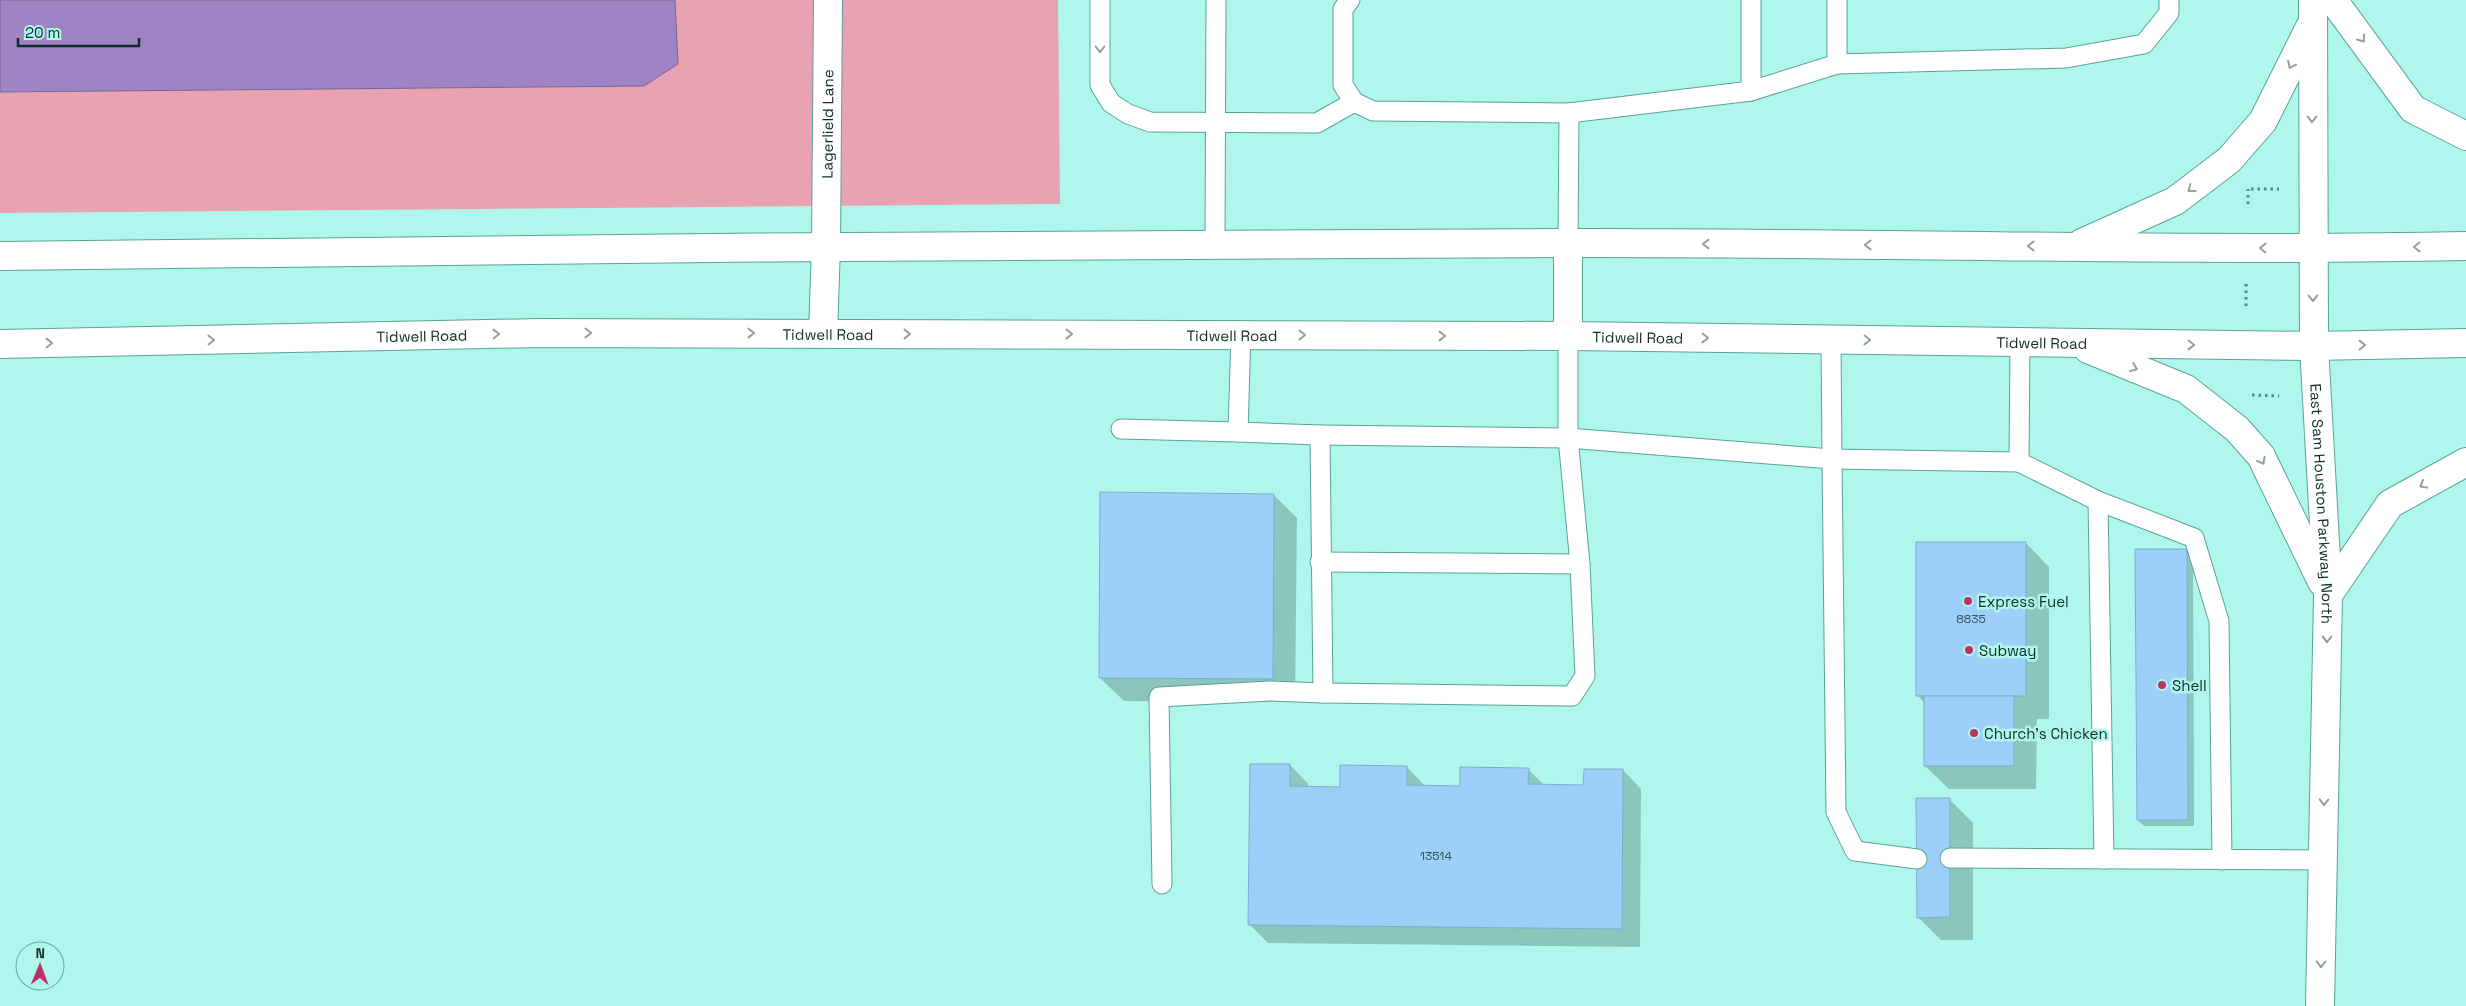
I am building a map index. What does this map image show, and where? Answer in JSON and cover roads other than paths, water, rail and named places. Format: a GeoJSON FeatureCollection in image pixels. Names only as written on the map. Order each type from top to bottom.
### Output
{"type":"FeatureCollection","features":[{"type":"Feature","properties":{"kind":"main road","name":"Lagerlield Lane"},"geometry":{"type":"LineString","coordinates":[[823,334],[826,246],[828,0]]}},
{"type":"Feature","properties":{"kind":"main road"},"geometry":{"type":"LineString","coordinates":[[2333,0],[2413,109],[2466,136]]}},
{"type":"Feature","properties":{"kind":"main road"},"geometry":{"type":"LineString","coordinates":[[2074,247],[2175,201],[2229,160],[2263,121],[2313,11]]}},
{"type":"Feature","properties":{"kind":"main road","name":"East Sam Houston Parkway North"},"geometry":{"type":"LineString","coordinates":[[2313,11],[2312,249],[2314,346],[2328,595],[2320,1006]]}},
{"type":"Feature","properties":{"kind":"main road"},"geometry":{"type":"LineString","coordinates":[[0,256],[826,246],[1215,244],[1568,243],[2312,249],[2466,246]]}},
{"type":"Feature","properties":{"kind":"main road"},"geometry":{"type":"LineString","coordinates":[[1568,243],[1568,336]]}},
{"type":"Feature","properties":{"kind":"main road","name":"Tidwell Road"},"geometry":{"type":"LineString","coordinates":[[0,344],[540,333],[1568,336],[2314,346],[2466,343]]}},
{"type":"Feature","properties":{"kind":"main road"},"geometry":{"type":"LineString","coordinates":[[2072,343],[2186,389],[2237,429],[2261,456],[2328,595],[2390,504],[2466,462]]}},
{"type":"Feature","properties":{"kind":"lane"},"geometry":{"type":"LineString","coordinates":[[1100,0],[1100,85],[1111,103],[1128,114],[1150,122],[1317,123],[1354,102]]}},
{"type":"Feature","properties":{"kind":"lane"},"geometry":{"type":"LineString","coordinates":[[1215,244],[1216,0]]}},
{"type":"Feature","properties":{"kind":"lane"},"geometry":{"type":"LineString","coordinates":[[1350,0],[1343,9],[1343,85],[1354,102],[1373,111],[1569,113],[1751,91],[1837,64],[2066,58],[2144,44],[2169,13],[2169,0]]}},
{"type":"Feature","properties":{"kind":"lane"},"geometry":{"type":"LineString","coordinates":[[1751,0],[1751,91]]}},
{"type":"Feature","properties":{"kind":"lane"},"geometry":{"type":"LineString","coordinates":[[1837,0],[1837,64]]}},
{"type":"Feature","properties":{"kind":"lane"},"geometry":{"type":"LineString","coordinates":[[1568,243],[1569,113]]}},
{"type":"Feature","properties":{"kind":"lane"},"geometry":{"type":"LineString","coordinates":[[1238,432],[1241,334]]}},
{"type":"Feature","properties":{"kind":"lane"},"geometry":{"type":"LineString","coordinates":[[1162,884],[1159,697],[1270,691],[1572,696],[1585,676],[1580,564],[1568,438],[1568,336]]}},
{"type":"Feature","properties":{"kind":"lane"},"geometry":{"type":"LineString","coordinates":[[1831,340],[1836,812],[1855,852],[1917,858]]}},
{"type":"Feature","properties":{"kind":"lane"},"geometry":{"type":"LineString","coordinates":[[2019,462],[2020,342]]}},
{"type":"Feature","properties":{"kind":"lane"},"geometry":{"type":"LineString","coordinates":[[1121,429],[1320,435],[1568,438],[1832,459],[2019,462],[2098,501],[2194,538],[2220,621],[2222,860]]}},
{"type":"Feature","properties":{"kind":"lane"},"geometry":{"type":"LineString","coordinates":[[1320,435],[1323,693]]}},
{"type":"Feature","properties":{"kind":"lane"},"geometry":{"type":"LineString","coordinates":[[2098,501],[2104,859]]}},
{"type":"Feature","properties":{"kind":"lane"},"geometry":{"type":"LineString","coordinates":[[1320,562],[1580,564]]}},
{"type":"Feature","properties":{"kind":"lane"},"geometry":{"type":"LineString","coordinates":[[1950,858],[2323,860]]}},
{"type":"Feature","properties":{"kind":"place","name":"Express Fuel"},"geometry":{"type":"Point","coordinates":[1968,601]}},
{"type":"Feature","properties":{"kind":"place","name":"Subway"},"geometry":{"type":"Point","coordinates":[1969,650]}},
{"type":"Feature","properties":{"kind":"place","name":"Shell"},"geometry":{"type":"Point","coordinates":[2162,685]}},
{"type":"Feature","properties":{"kind":"place","name":"Church's Chicken"},"geometry":{"type":"Point","coordinates":[1974,733]}}]}
